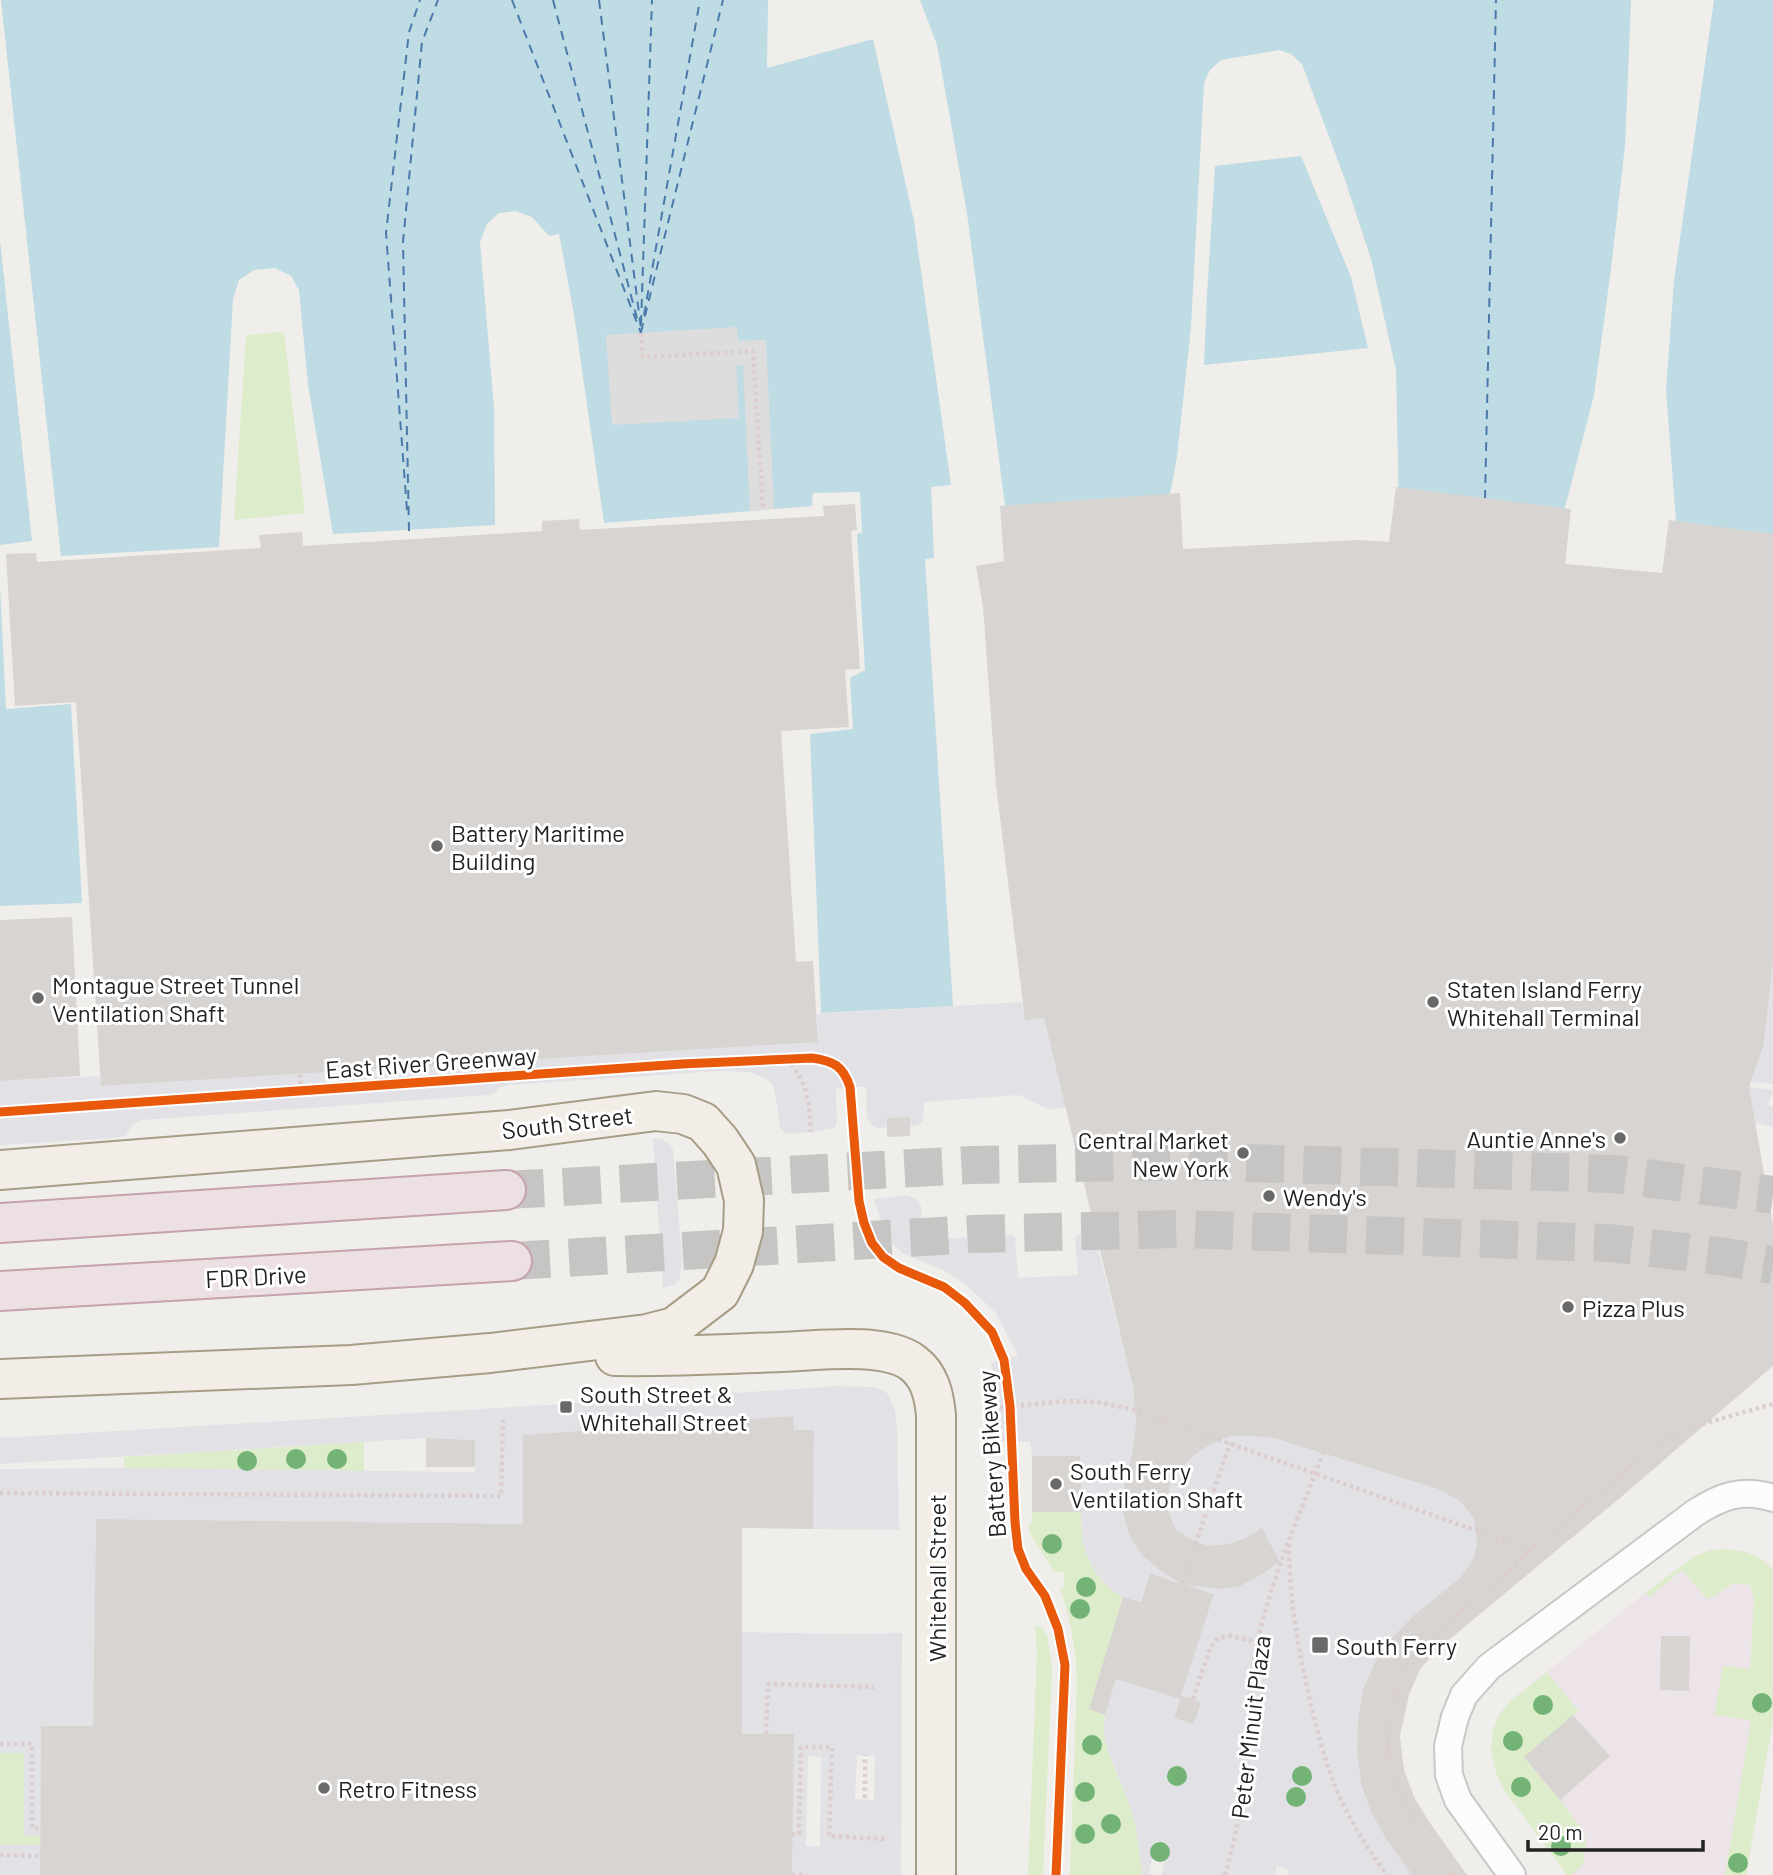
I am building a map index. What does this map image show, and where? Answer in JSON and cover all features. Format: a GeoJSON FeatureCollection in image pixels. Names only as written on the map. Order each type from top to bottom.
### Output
{"type":"FeatureCollection","features":[{"type":"Feature","properties":{"kind":"highway"},"geometry":{"type":"LineString","coordinates":[[0,1223],[506,1190]]}},
{"type":"Feature","properties":{"kind":"highway","name":"FDR Drive"},"geometry":{"type":"LineString","coordinates":[[0,1291],[512,1261]]}},
{"type":"Feature","properties":{"kind":"main road","name":"South Street"},"geometry":{"type":"LineString","coordinates":[[0,1170],[510,1130],[656,1111],[683,1114],[703,1122],[736,1165],[744,1200],[743,1231],[734,1264],[720,1292],[674,1327],[647,1334],[490,1353],[351,1365],[0,1380]]}},
{"type":"Feature","properties":{"kind":"main road","name":"South Street"},"geometry":{"type":"LineString","coordinates":[[490,1353],[668,1356],[841,1349]]}},
{"type":"Feature","properties":{"kind":"main road","name":"Whitehall Street"},"geometry":{"type":"LineString","coordinates":[[841,1349],[891,1353],[912,1362],[928,1380],[934,1400],[936,1875]]}},
{"type":"Feature","properties":{"kind":"lane"},"geometry":{"type":"LineString","coordinates":[[1511,1875],[1458,1800],[1449,1775],[1448,1746],[1464,1695],[1489,1667],[1715,1500],[1738,1494],[1761,1494],[1773,1498]]}},
{"type":"Feature","properties":{"kind":"path"},"geometry":{"type":"LineString","coordinates":[[641,333],[643,356],[753,351],[763,510]]}},
{"type":"Feature","properties":{"kind":"path"},"geometry":{"type":"LineString","coordinates":[[773,1059],[799,1058]]}},
{"type":"Feature","properties":{"kind":"path"},"geometry":{"type":"LineString","coordinates":[[786,1059],[796,1069],[804,1084],[811,1132]]}},
{"type":"Feature","properties":{"kind":"path"},"geometry":{"type":"LineString","coordinates":[[300,1074],[301,1090]]}},
{"type":"Feature","properties":{"kind":"path"},"geometry":{"type":"LineString","coordinates":[[986,1409],[1066,1401],[1097,1402],[1135,1410],[1531,1550],[1653,1448],[1677,1433],[1773,1404]]}},
{"type":"Feature","properties":{"kind":"path"},"geometry":{"type":"LineString","coordinates":[[0,1493],[501,1496],[503,1420]]}},
{"type":"Feature","properties":{"kind":"path"},"geometry":{"type":"LineString","coordinates":[[1182,1584],[1230,1443]]}},
{"type":"Feature","properties":{"kind":"path"},"geometry":{"type":"LineString","coordinates":[[1193,1699],[1210,1648],[1218,1638],[1231,1636],[1257,1642]]}},
{"type":"Feature","properties":{"kind":"path"},"geometry":{"type":"LineString","coordinates":[[766,1734],[768,1684],[874,1687]]}},
{"type":"Feature","properties":{"kind":"path"},"geometry":{"type":"LineString","coordinates":[[0,1744],[32,1744],[32,1828],[40,1829]]}},
{"type":"Feature","properties":{"kind":"path"},"geometry":{"type":"LineString","coordinates":[[792,1835],[799,1835],[800,1747],[832,1747],[829,1836],[886,1839]]}},
{"type":"Feature","properties":{"kind":"path"},"geometry":{"type":"LineString","coordinates":[[865,1755],[865,1798]]}},
{"type":"Feature","properties":{"kind":"path"},"geometry":{"type":"LineString","coordinates":[[0,1855],[40,1856]]}},
{"type":"Feature","properties":{"kind":"path"},"geometry":{"type":"LineString","coordinates":[[792,1875],[807,1875]]}},
{"type":"Feature","properties":{"kind":"shaded area"},"geometry":{"type":"Polygon","coordinates":[[[1773,960],[1773,1084],[1751,1082],[1764,1044],[1773,960]]]}},
{"type":"Feature","properties":{"kind":"shaded area"},"geometry":{"type":"Polygon","coordinates":[[[1022,1002],[1025,1020],[1044,1018],[1066,1108],[1048,1109],[1019,1095],[924,1102],[923,1121],[918,1125],[910,1127],[909,1117],[887,1118],[888,1127],[878,1128],[867,1118],[866,1087],[850,1087],[836,1089],[835,1128],[787,1134],[780,1128],[773,1085],[768,1080],[750,1072],[719,1071],[509,1085],[488,1095],[142,1120],[134,1124],[124,1136],[115,1138],[0,1145],[0,1081],[100,1076],[101,1086],[818,1042],[817,1014],[1022,1002]]]}},
{"type":"Feature","properties":{"kind":"shaded area"},"geometry":{"type":"Polygon","coordinates":[[[1749,1087],[1773,1090],[1768,1105],[1773,1107],[1773,1127],[1755,1123],[1749,1087]]]}},
{"type":"Feature","properties":{"kind":"shaded area"},"geometry":{"type":"Polygon","coordinates":[[[653,1138],[662,1139],[673,1150],[682,1259],[680,1279],[674,1285],[663,1288],[653,1138]]]}},
{"type":"Feature","properties":{"kind":"shaded area"},"geometry":{"type":"Polygon","coordinates":[[[908,1195],[916,1199],[921,1206],[923,1240],[1011,1235],[1015,1237],[1018,1278],[1078,1275],[1075,1237],[1094,1233],[1133,1387],[1136,1423],[1124,1488],[1123,1514],[1130,1536],[1142,1555],[1180,1583],[1150,1573],[1141,1602],[1113,1592],[1095,1572],[1082,1538],[1080,1456],[1032,1456],[1030,1442],[996,1441],[991,1363],[1018,1356],[996,1313],[965,1284],[943,1270],[904,1254],[890,1242],[874,1199],[908,1195]]]}},
{"type":"Feature","properties":{"kind":"shaded area"},"geometry":{"type":"Polygon","coordinates":[[[838,1386],[873,1387],[888,1394],[895,1411],[897,1429],[899,1530],[813,1529],[814,1431],[794,1430],[793,1416],[523,1435],[523,1524],[96,1519],[93,1726],[41,1727],[40,1836],[24,1836],[24,1753],[0,1753],[0,1469],[475,1472],[475,1440],[426,1438],[0,1464],[0,1438],[838,1386]]]}},
{"type":"Feature","properties":{"kind":"shaded area"},"geometry":{"type":"Polygon","coordinates":[[[1230,1436],[1277,1439],[1438,1489],[1461,1502],[1474,1519],[1477,1542],[1473,1560],[1461,1577],[1413,1616],[1392,1638],[1374,1664],[1363,1690],[1358,1719],[1357,1751],[1361,1784],[1371,1812],[1386,1839],[1412,1875],[1287,1875],[1288,1870],[1277,1866],[1275,1875],[1162,1875],[1167,1844],[1156,1841],[1149,1873],[1156,1875],[1141,1875],[1135,1823],[1107,1749],[1105,1715],[1116,1679],[1180,1699],[1174,1718],[1194,1724],[1201,1702],[1181,1695],[1214,1594],[1185,1584],[1219,1589],[1237,1587],[1280,1562],[1262,1529],[1228,1544],[1209,1546],[1176,1530],[1168,1511],[1169,1487],[1179,1470],[1194,1455],[1230,1436]]]}},
{"type":"Feature","properties":{"kind":"shaded area"},"geometry":{"type":"Polygon","coordinates":[[[1711,1550],[1748,1552],[1773,1570],[1773,1720],[1746,1875],[1567,1875],[1505,1791],[1496,1773],[1491,1749],[1493,1730],[1499,1715],[1510,1701],[1695,1556],[1711,1550]]]}},
{"type":"Feature","properties":{"kind":"shaded area"},"geometry":{"type":"Polygon","coordinates":[[[742,1632],[902,1633],[901,1875],[792,1875],[793,1734],[742,1734],[742,1632]],[[857,1755],[855,1799],[874,1800],[875,1756],[857,1755]],[[808,1756],[806,1846],[820,1846],[821,1757],[808,1756]]]}},
{"type":"Feature","properties":{"kind":"shaded area"},"geometry":{"type":"Polygon","coordinates":[[[0,1845],[40,1845],[40,1875],[0,1875],[0,1845]]]}},
{"type":"Feature","properties":{"kind":"green space"},"geometry":{"type":"Polygon","coordinates":[[[284,332],[305,513],[234,520],[246,335],[284,332]]]}},
{"type":"Feature","properties":{"kind":"green space"},"geometry":{"type":"Polygon","coordinates":[[[364,1442],[364,1471],[125,1468],[124,1457],[364,1442]]]}},
{"type":"Feature","properties":{"kind":"green space"},"geometry":{"type":"Polygon","coordinates":[[[1032,1512],[1082,1512],[1085,1550],[1090,1561],[1103,1582],[1123,1597],[1089,1709],[1105,1715],[1104,1732],[1113,1765],[1135,1823],[1141,1875],[1070,1875],[1077,1679],[1075,1655],[1070,1621],[1060,1587],[1064,1588],[1064,1573],[1054,1571],[1029,1532],[1032,1512]]]}},
{"type":"Feature","properties":{"kind":"green space"},"geometry":{"type":"Polygon","coordinates":[[[1729,1549],[1753,1555],[1773,1570],[1773,1720],[1746,1875],[1725,1875],[1751,1720],[1714,1715],[1723,1666],[1750,1669],[1754,1599],[1750,1585],[1734,1583],[1708,1600],[1682,1570],[1650,1597],[1645,1593],[1695,1556],[1711,1550],[1729,1549]]]}},
{"type":"Feature","properties":{"kind":"green space"},"geometry":{"type":"Polygon","coordinates":[[[1035,1626],[1043,1627],[1048,1639],[1052,1670],[1043,1875],[1028,1875],[1037,1653],[1035,1626]]]}},
{"type":"Feature","properties":{"kind":"green space"},"geometry":{"type":"Polygon","coordinates":[[[1547,1672],[1579,1711],[1524,1758],[1584,1832],[1586,1843],[1583,1864],[1571,1875],[1567,1875],[1505,1791],[1496,1773],[1491,1749],[1493,1730],[1499,1715],[1510,1701],[1547,1672]]]}},
{"type":"Feature","properties":{"kind":"green space"},"geometry":{"type":"Polygon","coordinates":[[[24,1752],[24,1836],[40,1836],[40,1845],[0,1845],[0,1753],[24,1752]]]}},
{"type":"Feature","properties":{"kind":"water"},"geometry":{"type":"Polygon","coordinates":[[[1,0],[768,0],[767,68],[873,39],[914,221],[951,485],[931,487],[934,558],[925,559],[953,1006],[821,1013],[810,734],[853,729],[850,678],[865,670],[857,534],[862,533],[860,492],[813,493],[812,506],[604,523],[574,314],[559,234],[549,236],[532,217],[515,211],[499,213],[487,224],[480,242],[494,407],[495,525],[333,534],[308,385],[299,290],[291,276],[275,268],[254,270],[239,280],[233,299],[219,547],[61,556],[1,0]]]}},
{"type":"Feature","properties":{"kind":"water"},"geometry":{"type":"Polygon","coordinates":[[[920,0],[1631,0],[1625,146],[1594,395],[1558,535],[1399,512],[1396,370],[1371,259],[1302,64],[1291,54],[1279,50],[1221,60],[1210,70],[1204,83],[1191,327],[1177,457],[1165,521],[1008,529],[967,213],[937,45],[920,0]]]}},
{"type":"Feature","properties":{"kind":"water"},"geometry":{"type":"Polygon","coordinates":[[[1714,0],[1773,0],[1773,561],[1678,548],[1666,390],[1674,281],[1714,0]]]}},
{"type":"Feature","properties":{"kind":"water"},"geometry":{"type":"Polygon","coordinates":[[[1301,156],[1351,277],[1368,348],[1204,365],[1215,166],[1301,156]]]}},
{"type":"Feature","properties":{"kind":"water"},"geometry":{"type":"Polygon","coordinates":[[[0,240],[32,541],[0,545],[0,240]]]}},
{"type":"Feature","properties":{"kind":"water"},"geometry":{"type":"Polygon","coordinates":[[[0,586],[6,709],[71,704],[82,903],[0,906],[0,586]]]}},
{"type":"Feature","properties":{"kind":"pier"},"geometry":{"type":"Polygon","coordinates":[[[737,327],[738,341],[766,340],[774,509],[750,511],[743,365],[736,365],[739,418],[612,425],[606,335],[737,327]]]}},
{"type":"Feature","properties":{"kind":"building","name":"Staten Island Ferry Whitehall Terminal"},"geometry":{"type":"Polygon","coordinates":[[[1396,487],[1571,509],[1565,564],[1662,573],[1669,520],[1773,534],[1773,960],[1764,1044],[1749,1087],[1773,1225],[1773,1366],[1620,1498],[1439,1648],[1420,1669],[1409,1695],[1400,1736],[1404,1770],[1415,1799],[1467,1875],[1412,1875],[1386,1839],[1371,1812],[1361,1784],[1357,1751],[1358,1719],[1363,1690],[1374,1664],[1392,1638],[1413,1616],[1461,1577],[1473,1560],[1477,1542],[1474,1519],[1461,1502],[1438,1489],[1277,1439],[1230,1436],[1211,1444],[1194,1455],[1179,1470],[1169,1487],[1168,1511],[1176,1530],[1209,1546],[1246,1538],[1262,1528],[1280,1562],[1238,1587],[1219,1589],[1186,1585],[1214,1594],[1181,1695],[1201,1702],[1194,1724],[1174,1718],[1180,1699],[1116,1679],[1105,1715],[1089,1709],[1123,1597],[1141,1602],[1150,1573],[1182,1584],[1142,1555],[1130,1536],[1123,1514],[1124,1488],[1136,1423],[1133,1387],[1044,1018],[1025,1020],[996,785],[983,607],[976,566],[1004,561],[1000,506],[1180,493],[1183,549],[1359,540],[1389,542],[1396,487]]]}},
{"type":"Feature","properties":{"kind":"building","name":"Battery Maritime Building"},"geometry":{"type":"Polygon","coordinates":[[[855,504],[857,530],[851,531],[860,669],[845,670],[849,727],[781,731],[796,962],[813,961],[818,1042],[101,1086],[76,702],[15,706],[6,554],[36,553],[37,562],[261,548],[259,535],[302,532],[303,546],[542,531],[542,521],[579,519],[580,530],[824,516],[823,506],[855,504]]]}},
{"type":"Feature","properties":{"kind":"building","name":"Montague Street Tunnel Ventilation Shaft"},"geometry":{"type":"Polygon","coordinates":[[[72,917],[80,1076],[0,1081],[0,920],[72,917]]]}},
{"type":"Feature","properties":{"kind":"building"},"geometry":{"type":"Polygon","coordinates":[[[910,1117],[910,1136],[887,1137],[887,1118],[910,1117]]]}},
{"type":"Feature","properties":{"kind":"building"},"geometry":{"type":"Polygon","coordinates":[[[793,1416],[794,1430],[814,1430],[813,1529],[742,1528],[742,1734],[794,1734],[792,1875],[40,1875],[41,1726],[93,1726],[96,1519],[523,1524],[523,1435],[793,1416]]]}},
{"type":"Feature","properties":{"kind":"building"},"geometry":{"type":"Polygon","coordinates":[[[426,1438],[475,1440],[475,1467],[426,1467],[426,1438]]]}},
{"type":"Feature","properties":{"kind":"building","name":"South Ferry Ventilation Shaft"},"geometry":{"type":"Polygon","coordinates":[[[1032,1456],[1080,1456],[1082,1512],[1032,1512],[1032,1456]]]}},
{"type":"Feature","properties":{"kind":"building"},"geometry":{"type":"Polygon","coordinates":[[[1661,1636],[1690,1636],[1689,1691],[1660,1690],[1661,1636]]]}},
{"type":"Feature","properties":{"kind":"building"},"geometry":{"type":"Polygon","coordinates":[[[1573,1715],[1610,1756],[1560,1800],[1524,1757],[1573,1715]]]}},
{"type":"Feature","properties":{"kind":"ferry route"},"geometry":{"type":"LineString","coordinates":[[407,510],[386,233],[409,32],[420,0]]}},
{"type":"Feature","properties":{"kind":"ferry route"},"geometry":{"type":"LineString","coordinates":[[409,531],[403,242],[422,42],[438,0]]}},
{"type":"Feature","properties":{"kind":"ferry route"},"geometry":{"type":"LineString","coordinates":[[512,0],[641,333]]}},
{"type":"Feature","properties":{"kind":"ferry route"},"geometry":{"type":"LineString","coordinates":[[553,0],[638,322]]}},
{"type":"Feature","properties":{"kind":"ferry route"},"geometry":{"type":"LineString","coordinates":[[599,0],[641,329]]}},
{"type":"Feature","properties":{"kind":"ferry route"},"geometry":{"type":"LineString","coordinates":[[641,324],[652,0]]}},
{"type":"Feature","properties":{"kind":"ferry route"},"geometry":{"type":"LineString","coordinates":[[644,315],[700,0]]}},
{"type":"Feature","properties":{"kind":"ferry route"},"geometry":{"type":"LineString","coordinates":[[641,332],[723,0]]}},
{"type":"Feature","properties":{"kind":"ferry route"},"geometry":{"type":"LineString","coordinates":[[1485,499],[1496,0]]}},
{"type":"Feature","properties":{"kind":"tunnel"},"geometry":{"type":"LineString","coordinates":[[506,1190],[971,1165],[1179,1161],[1616,1174],[1773,1195]]}},
{"type":"Feature","properties":{"kind":"tunnel"},"geometry":{"type":"LineString","coordinates":[[512,1261],[974,1234],[1177,1229],[1609,1243],[1773,1265]]}},
{"type":"Feature","properties":{"kind":"cycle path","name":"East River Greenway"},"geometry":{"type":"LineString","coordinates":[[0,1112],[682,1064],[812,1058],[837,1066],[850,1087],[859,1201],[872,1243],[883,1257],[899,1268],[944,1287],[965,1303],[992,1332],[1004,1360],[1010,1406],[1018,1549],[1026,1569],[1045,1596],[1058,1629],[1065,1665],[1056,1875]]}},
{"type":"Feature","properties":{"kind":"place","name":"Battery Maritime Building"},"geometry":{"type":"Point","coordinates":[437,846]}},
{"type":"Feature","properties":{"kind":"place","name":"Montague Street Tunnel Ventilation Shaft"},"geometry":{"type":"Point","coordinates":[38,998]}},
{"type":"Feature","properties":{"kind":"place","name":"Staten Island Ferry Whitehall Terminal"},"geometry":{"type":"Point","coordinates":[1433,1002]}},
{"type":"Feature","properties":{"kind":"place","name":"Auntie Anne's"},"geometry":{"type":"Point","coordinates":[1620,1138]}},
{"type":"Feature","properties":{"kind":"place","name":"Central Market New York"},"geometry":{"type":"Point","coordinates":[1243,1153]}},
{"type":"Feature","properties":{"kind":"place","name":"Wendy's"},"geometry":{"type":"Point","coordinates":[1269,1196]}},
{"type":"Feature","properties":{"kind":"place","name":"Pizza Plus"},"geometry":{"type":"Point","coordinates":[1568,1307]}},
{"type":"Feature","properties":{"kind":"place","name":"South Street & Whitehall Street"},"geometry":{"type":"Point","coordinates":[566,1407]}},
{"type":"Feature","properties":{"kind":"place","name":"South Ferry Ventilation Shaft"},"geometry":{"type":"Point","coordinates":[1056,1484]}},
{"type":"Feature","properties":{"kind":"place","name":"South Ferry"},"geometry":{"type":"Point","coordinates":[1320,1645]}},
{"type":"Feature","properties":{"kind":"place","name":"Retro Fitness"},"geometry":{"type":"Point","coordinates":[324,1788]}}]}
